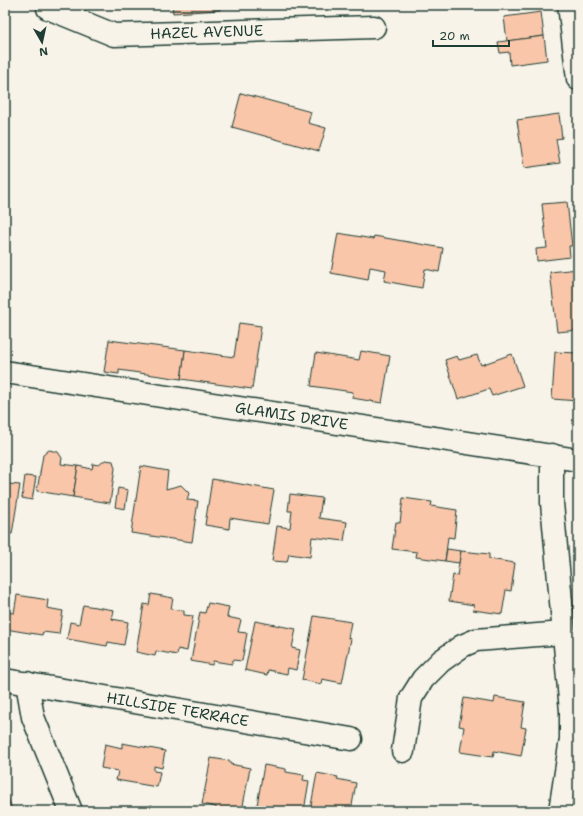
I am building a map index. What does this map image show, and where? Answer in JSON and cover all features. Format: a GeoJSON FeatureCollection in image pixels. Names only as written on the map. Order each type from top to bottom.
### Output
{"type":"FeatureCollection","features":[{"type":"Feature","properties":{"kind":"street","name":"HAZEL AVENUE"},"geometry":{"type":"LineString","coordinates":[[48,5],[48,8],[114,35],[374,27]]}},
{"type":"Feature","properties":{"kind":"street"},"geometry":{"type":"LineString","coordinates":[[569,5],[578,79]]}},
{"type":"Feature","properties":{"kind":"street","name":"GLAMIS DRIVE"},"geometry":{"type":"LineString","coordinates":[[5,372],[578,460]]}},
{"type":"Feature","properties":{"kind":"street"},"geometry":{"type":"LineString","coordinates":[[552,455],[552,503],[563,633],[575,740],[560,811]]}},
{"type":"Feature","properties":{"kind":"street"},"geometry":{"type":"LineString","coordinates":[[404,751],[411,698],[423,678],[440,661],[462,646],[476,640],[563,633]]}},
{"type":"Feature","properties":{"kind":"street","name":"HILLSIDE TERRACE"},"geometry":{"type":"LineString","coordinates":[[5,680],[351,739]]}},
{"type":"Feature","properties":{"kind":"street"},"geometry":{"type":"LineString","coordinates":[[27,683],[33,717],[70,811]]}},
{"type":"Feature","properties":{"kind":"building"},"geometry":{"type":"Polygon","coordinates":[[[172,5],[220,5],[220,10],[173,13],[172,5]]]}},
{"type":"Feature","properties":{"kind":"building"},"geometry":{"type":"Polygon","coordinates":[[[541,12],[544,36],[507,41],[504,17],[541,12]]]}},
{"type":"Feature","properties":{"kind":"building"},"geometry":{"type":"Polygon","coordinates":[[[544,36],[547,60],[510,65],[509,52],[500,53],[498,42],[544,36]]]}},
{"type":"Feature","properties":{"kind":"building"},"geometry":{"type":"Polygon","coordinates":[[[241,93],[311,112],[308,123],[326,128],[319,151],[232,127],[241,93]]]}},
{"type":"Feature","properties":{"kind":"building"},"geometry":{"type":"Polygon","coordinates":[[[559,114],[562,138],[556,139],[560,163],[524,168],[517,120],[559,114]]]}},
{"type":"Feature","properties":{"kind":"building"},"geometry":{"type":"Polygon","coordinates":[[[567,202],[572,246],[569,246],[570,257],[537,261],[536,249],[547,248],[542,204],[567,202]]]}},
{"type":"Feature","properties":{"kind":"building"},"geometry":{"type":"Polygon","coordinates":[[[338,233],[373,239],[374,236],[443,248],[439,272],[425,269],[422,288],[384,281],[386,270],[370,267],[368,280],[331,273],[338,233]]]}},
{"type":"Feature","properties":{"kind":"building"},"geometry":{"type":"Polygon","coordinates":[[[578,269],[578,330],[557,332],[550,272],[578,269]]]}},
{"type":"Feature","properties":{"kind":"building"},"geometry":{"type":"Polygon","coordinates":[[[239,323],[261,326],[252,389],[181,379],[185,350],[234,357],[239,323]]]}},
{"type":"Feature","properties":{"kind":"building"},"geometry":{"type":"Polygon","coordinates":[[[109,340],[185,350],[181,379],[119,370],[119,374],[104,372],[109,340]]]}},
{"type":"Feature","properties":{"kind":"building"},"geometry":{"type":"Polygon","coordinates":[[[361,351],[390,356],[382,403],[352,398],[353,392],[311,386],[316,353],[359,360],[361,351]]]}},
{"type":"Feature","properties":{"kind":"building"},"geometry":{"type":"Polygon","coordinates":[[[555,352],[578,353],[578,401],[552,399],[555,352]]]}},
{"type":"Feature","properties":{"kind":"building"},"geometry":{"type":"Polygon","coordinates":[[[512,354],[523,386],[492,396],[489,389],[458,399],[445,360],[457,356],[459,360],[477,355],[481,365],[512,354]]]}},
{"type":"Feature","properties":{"kind":"building"},"geometry":{"type":"Polygon","coordinates":[[[49,450],[58,452],[62,458],[61,464],[78,466],[73,497],[37,491],[43,455],[49,450]]]}},
{"type":"Feature","properties":{"kind":"building"},"geometry":{"type":"Polygon","coordinates":[[[105,460],[113,461],[115,468],[110,503],[73,497],[78,466],[92,469],[93,464],[99,465],[105,460]]]}},
{"type":"Feature","properties":{"kind":"building"},"geometry":{"type":"Polygon","coordinates":[[[141,466],[168,471],[166,489],[181,485],[189,493],[187,500],[198,501],[192,542],[131,533],[141,466]]]}},
{"type":"Feature","properties":{"kind":"building"},"geometry":{"type":"Polygon","coordinates":[[[25,476],[36,477],[32,500],[22,498],[25,476]]]}},
{"type":"Feature","properties":{"kind":"building"},"geometry":{"type":"Polygon","coordinates":[[[212,479],[274,490],[268,524],[230,518],[229,529],[205,525],[212,479]]]}},
{"type":"Feature","properties":{"kind":"building"},"geometry":{"type":"Polygon","coordinates":[[[8,484],[20,485],[12,534],[5,533],[5,503],[8,484]]]}},
{"type":"Feature","properties":{"kind":"building"},"geometry":{"type":"Polygon","coordinates":[[[118,488],[128,490],[125,509],[115,507],[118,488]]]}},
{"type":"Feature","properties":{"kind":"building"},"geometry":{"type":"Polygon","coordinates":[[[290,494],[322,498],[319,518],[347,522],[344,541],[312,537],[310,557],[289,554],[287,562],[272,561],[277,526],[290,528],[292,511],[288,511],[290,494]]]}},
{"type":"Feature","properties":{"kind":"building"},"geometry":{"type":"Polygon","coordinates":[[[403,498],[432,502],[431,506],[457,510],[454,538],[448,537],[445,561],[416,557],[417,552],[392,549],[396,522],[400,523],[403,498]]]}},
{"type":"Feature","properties":{"kind":"building"},"geometry":{"type":"Polygon","coordinates":[[[447,549],[461,551],[459,563],[445,561],[447,549]]]}},
{"type":"Feature","properties":{"kind":"building"},"geometry":{"type":"Polygon","coordinates":[[[461,551],[489,554],[489,559],[515,563],[511,591],[506,590],[502,614],[473,610],[474,605],[449,601],[453,575],[457,576],[461,551]]]}},
{"type":"Feature","properties":{"kind":"building"},"geometry":{"type":"Polygon","coordinates":[[[151,594],[173,598],[171,609],[184,611],[184,615],[193,616],[187,651],[178,649],[177,655],[156,651],[155,656],[136,652],[144,604],[149,605],[151,594]]]}},
{"type":"Feature","properties":{"kind":"building"},"geometry":{"type":"Polygon","coordinates":[[[17,595],[48,600],[47,608],[63,611],[59,634],[43,632],[42,635],[5,629],[5,612],[14,613],[17,595]]]}},
{"type":"Feature","properties":{"kind":"building"},"geometry":{"type":"Polygon","coordinates":[[[208,603],[229,607],[227,617],[241,620],[238,632],[247,633],[242,661],[233,660],[232,664],[213,661],[212,665],[191,661],[200,612],[205,613],[208,603]]]}},
{"type":"Feature","properties":{"kind":"building"},"geometry":{"type":"Polygon","coordinates":[[[83,605],[114,610],[112,619],[128,622],[124,645],[108,642],[107,646],[67,639],[70,622],[79,624],[83,605]]]}},
{"type":"Feature","properties":{"kind":"building"},"geometry":{"type":"Polygon","coordinates":[[[314,616],[351,622],[348,638],[351,639],[342,683],[322,679],[321,684],[302,680],[314,616]]]}},
{"type":"Feature","properties":{"kind":"building"},"geometry":{"type":"Polygon","coordinates":[[[255,621],[296,629],[292,648],[300,650],[296,670],[288,668],[287,674],[268,670],[267,675],[245,670],[255,621]]]}},
{"type":"Feature","properties":{"kind":"building"},"geometry":{"type":"Polygon","coordinates":[[[495,697],[525,702],[521,727],[526,728],[521,756],[494,751],[493,757],[460,752],[464,727],[459,726],[464,698],[494,703],[495,697]]]}},
{"type":"Feature","properties":{"kind":"building"},"geometry":{"type":"Polygon","coordinates":[[[122,743],[165,751],[162,768],[154,766],[154,771],[160,772],[157,787],[116,780],[118,771],[101,768],[105,744],[122,748],[122,743]]]}},
{"type":"Feature","properties":{"kind":"building"},"geometry":{"type":"Polygon","coordinates":[[[211,758],[230,761],[230,764],[250,768],[242,811],[228,809],[227,811],[216,811],[216,807],[202,804],[211,758]]]}},
{"type":"Feature","properties":{"kind":"building"},"geometry":{"type":"Polygon","coordinates":[[[264,765],[286,769],[286,772],[304,775],[303,780],[309,781],[304,811],[256,811],[264,765]]]}},
{"type":"Feature","properties":{"kind":"building"},"geometry":{"type":"Polygon","coordinates":[[[317,773],[338,777],[337,779],[356,783],[351,811],[310,811],[317,773]]]}},
{"type":"Feature","properties":{"kind":"building"},"geometry":{"type":"Polygon","coordinates":[[[5,790],[12,809],[9,811],[5,811],[5,790]]]}},
{"type":"Feature","properties":{"kind":"building"},"geometry":{"type":"Polygon","coordinates":[[[152,805],[155,811],[139,811],[152,805]]]}},
{"type":"Feature","properties":{"kind":"building"},"geometry":{"type":"Polygon","coordinates":[[[402,807],[430,811],[402,811],[402,807]]]}}]}
